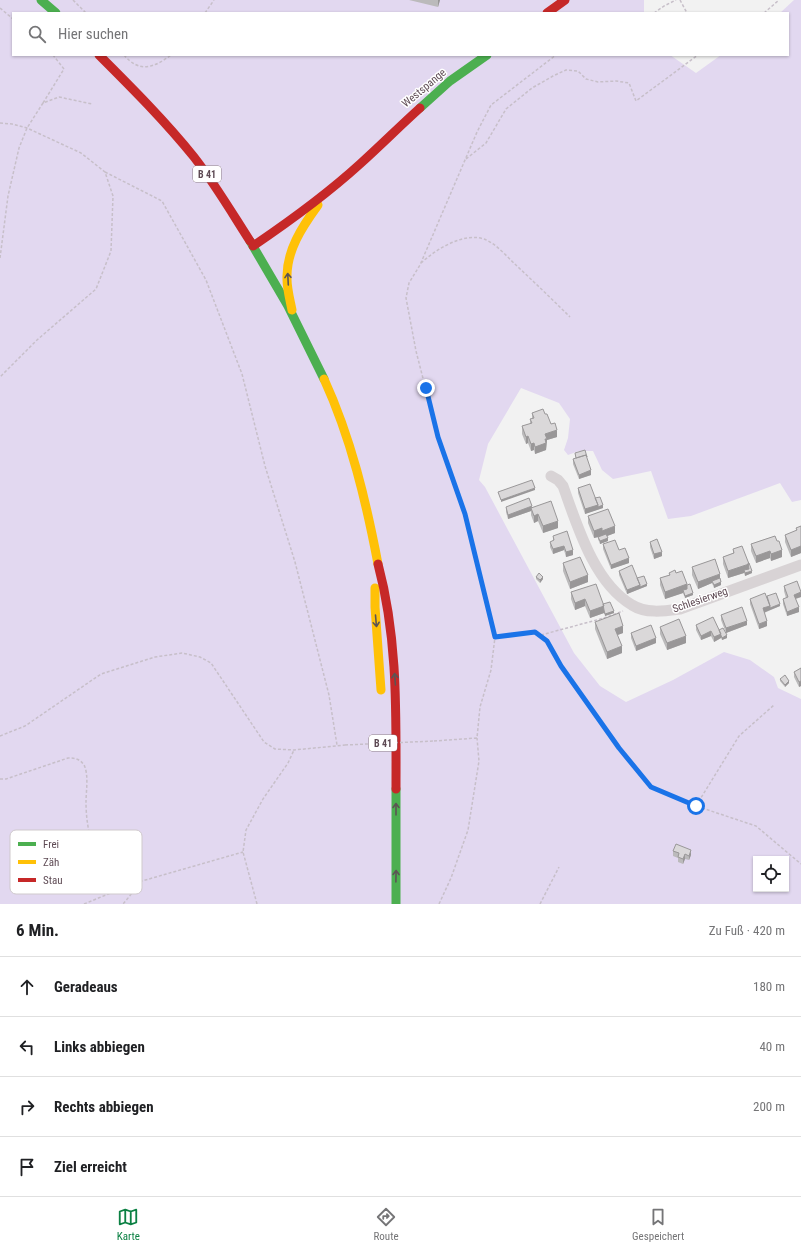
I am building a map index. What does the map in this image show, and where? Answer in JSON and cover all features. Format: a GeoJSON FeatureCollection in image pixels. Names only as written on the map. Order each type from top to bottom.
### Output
{"type":"FeatureCollection","features":[{"type":"Feature","properties":{"kind":"main road"},"geometry":{"type":"LineString","coordinates":[[41,0],[55,12]]}},
{"type":"Feature","properties":{"kind":"main road"},"geometry":{"type":"LineString","coordinates":[[548,12],[565,0]]}},
{"type":"Feature","properties":{"kind":"main road","name":"B 41"},"geometry":{"type":"LineString","coordinates":[[100,56],[164,121],[212,181],[252,244],[293,317],[326,383],[344,432],[364,495],[390,618],[396,697],[396,904]]}},
{"type":"Feature","properties":{"kind":"main road","name":"Westspange"},"geometry":{"type":"LineString","coordinates":[[326,194],[359,165],[398,126],[438,91],[486,56]]}},
{"type":"Feature","properties":{"kind":"main road"},"geometry":{"type":"LineString","coordinates":[[252,244],[326,194]]}},
{"type":"Feature","properties":{"kind":"main road"},"geometry":{"type":"LineString","coordinates":[[293,317],[287,280],[288,260],[300,231],[326,194]]}},
{"type":"Feature","properties":{"kind":"main road","name":"B 41"},"geometry":{"type":"LineString","coordinates":[[378,564],[375,607],[382,698]]}},
{"type":"Feature","properties":{"kind":"street","name":"Schlesierweg"},"geometry":{"type":"LineString","coordinates":[[551,476],[558,480],[563,486],[581,535],[593,561],[605,580],[617,594],[632,606],[646,610],[664,612],[680,609],[801,565]]}},
{"type":"Feature","properties":{"kind":"path"},"geometry":{"type":"LineString","coordinates":[[72,0],[85,12]]}},
{"type":"Feature","properties":{"kind":"path"},"geometry":{"type":"LineString","coordinates":[[206,12],[214,0]]}},
{"type":"Feature","properties":{"kind":"path"},"geometry":{"type":"LineString","coordinates":[[655,12],[676,0]]}},
{"type":"Feature","properties":{"kind":"path"},"geometry":{"type":"LineString","coordinates":[[680,0],[686,12]]}},
{"type":"Feature","properties":{"kind":"path"},"geometry":{"type":"LineString","coordinates":[[765,12],[779,0]]}},
{"type":"Feature","properties":{"kind":"path"},"geometry":{"type":"LineString","coordinates":[[0,8],[12,18]]}},
{"type":"Feature","properties":{"kind":"path"},"geometry":{"type":"LineString","coordinates":[[0,258],[8,196],[19,148],[27,128],[64,69],[54,56]]}},
{"type":"Feature","properties":{"kind":"path"},"geometry":{"type":"LineString","coordinates":[[125,56],[134,64],[143,68],[153,65],[169,56]]}},
{"type":"Feature","properties":{"kind":"path"},"geometry":{"type":"LineString","coordinates":[[439,904],[452,878],[468,830],[479,761],[477,738],[480,707],[491,670],[495,637],[465,514],[438,437],[416,351],[406,298],[409,283],[420,265],[477,132],[491,105],[555,56]]}},
{"type":"Feature","properties":{"kind":"path"},"geometry":{"type":"LineString","coordinates":[[465,160],[486,143],[506,109],[532,88],[566,70],[578,71],[586,78],[598,82],[616,81],[629,83],[636,101],[697,56]]}},
{"type":"Feature","properties":{"kind":"path"},"geometry":{"type":"LineString","coordinates":[[42,103],[59,98],[92,104]]}},
{"type":"Feature","properties":{"kind":"path"},"geometry":{"type":"LineString","coordinates":[[0,124],[12,124],[27,128],[81,153],[105,172],[162,201],[206,280],[242,374],[265,466],[299,577],[329,695],[337,745]]}},
{"type":"Feature","properties":{"kind":"path"},"geometry":{"type":"LineString","coordinates":[[0,377],[37,340],[96,290],[111,251],[113,196],[105,172]]}},
{"type":"Feature","properties":{"kind":"path"},"geometry":{"type":"LineString","coordinates":[[420,265],[432,254],[452,242],[472,238],[483,239],[492,243],[570,317]]}},
{"type":"Feature","properties":{"kind":"path"},"geometry":{"type":"LineString","coordinates":[[540,635],[604,618],[629,609],[632,606]]}},
{"type":"Feature","properties":{"kind":"path"},"geometry":{"type":"LineString","coordinates":[[495,637],[535,632],[540,635],[547,641],[561,666],[619,748],[651,787],[696,806],[756,826],[801,864]]}},
{"type":"Feature","properties":{"kind":"path"},"geometry":{"type":"LineString","coordinates":[[0,736],[25,726],[101,674],[155,657],[182,653],[200,657],[211,663],[264,742],[275,749],[294,750],[337,745],[477,738]]}},
{"type":"Feature","properties":{"kind":"path"},"geometry":{"type":"LineString","coordinates":[[696,806],[739,736],[774,705]]}},
{"type":"Feature","properties":{"kind":"path"},"geometry":{"type":"LineString","coordinates":[[257,904],[243,852],[246,830],[263,799],[288,763],[294,750]]}},
{"type":"Feature","properties":{"kind":"path"},"geometry":{"type":"LineString","coordinates":[[0,779],[6,779],[68,758],[80,760],[85,766],[86,803],[89,830]]}},
{"type":"Feature","properties":{"kind":"path"},"geometry":{"type":"LineString","coordinates":[[142,881],[243,852]]}},
{"type":"Feature","properties":{"kind":"path"},"geometry":{"type":"LineString","coordinates":[[540,904],[559,867]]}},
{"type":"Feature","properties":{"kind":"path"},"geometry":{"type":"LineString","coordinates":[[84,904],[108,894]]}},
{"type":"Feature","properties":{"kind":"path"},"geometry":{"type":"LineString","coordinates":[[123,904],[131,894]]}},
{"type":"Feature","properties":{"kind":"shaded area"},"geometry":{"type":"Polygon","coordinates":[[[0,0],[644,0],[644,12],[12,12],[12,56],[671,56],[696,73],[720,56],[789,56],[789,12],[781,12],[794,0],[801,0],[801,500],[792,502],[780,483],[691,516],[668,519],[651,471],[613,479],[602,470],[593,451],[579,451],[568,455],[564,450],[568,438],[570,419],[559,403],[521,388],[488,444],[479,480],[485,487],[574,653],[600,686],[626,702],[673,680],[724,652],[750,660],[774,677],[778,688],[801,699],[801,904],[0,904],[0,0]]]}},
{"type":"Feature","properties":{"kind":"building"},"geometry":{"type":"Polygon","coordinates":[[[543,409],[551,424],[555,423],[557,430],[545,434],[547,439],[545,439],[546,443],[535,447],[534,443],[531,444],[528,436],[526,437],[522,426],[532,423],[530,419],[534,418],[532,413],[543,409]]]}},
{"type":"Feature","properties":{"kind":"building"},"geometry":{"type":"Polygon","coordinates":[[[585,450],[587,457],[586,455],[576,458],[575,453],[585,450]]]}},
{"type":"Feature","properties":{"kind":"building"},"geometry":{"type":"Polygon","coordinates":[[[586,455],[591,470],[579,475],[573,459],[586,455]]]}},
{"type":"Feature","properties":{"kind":"building"},"geometry":{"type":"Polygon","coordinates":[[[532,480],[535,488],[501,500],[498,492],[532,480]]]}},
{"type":"Feature","properties":{"kind":"building"},"geometry":{"type":"Polygon","coordinates":[[[590,484],[598,505],[585,509],[578,488],[590,484]]]}},
{"type":"Feature","properties":{"kind":"building"},"geometry":{"type":"Polygon","coordinates":[[[600,497],[603,505],[598,507],[595,498],[600,497]]]}},
{"type":"Feature","properties":{"kind":"building"},"geometry":{"type":"Polygon","coordinates":[[[529,498],[532,506],[508,515],[506,507],[529,498]]]}},
{"type":"Feature","properties":{"kind":"building"},"geometry":{"type":"Polygon","coordinates":[[[551,501],[558,521],[543,526],[538,514],[534,516],[531,508],[551,501]]]}},
{"type":"Feature","properties":{"kind":"building"},"geometry":{"type":"Polygon","coordinates":[[[608,509],[615,526],[602,531],[602,528],[594,531],[588,516],[608,509]]]}},
{"type":"Feature","properties":{"kind":"building"},"geometry":{"type":"Polygon","coordinates":[[[801,526],[801,546],[791,550],[785,535],[797,530],[796,528],[801,526]]]}},
{"type":"Feature","properties":{"kind":"building"},"geometry":{"type":"Polygon","coordinates":[[[567,531],[573,550],[566,552],[564,546],[553,549],[550,542],[554,540],[553,536],[567,531]]]}},
{"type":"Feature","properties":{"kind":"building"},"geometry":{"type":"Polygon","coordinates":[[[606,534],[608,538],[600,541],[598,537],[606,534]]]}},
{"type":"Feature","properties":{"kind":"building"},"geometry":{"type":"Polygon","coordinates":[[[775,536],[777,541],[779,541],[782,550],[771,554],[770,551],[756,556],[751,544],[775,536]]]}},
{"type":"Feature","properties":{"kind":"building"},"geometry":{"type":"Polygon","coordinates":[[[657,539],[662,552],[654,554],[650,542],[657,539]]]}},
{"type":"Feature","properties":{"kind":"building"},"geometry":{"type":"Polygon","coordinates":[[[615,540],[619,550],[625,548],[629,558],[611,565],[603,544],[615,540]]]}},
{"type":"Feature","properties":{"kind":"building"},"geometry":{"type":"Polygon","coordinates":[[[742,546],[749,564],[728,571],[723,557],[734,553],[733,549],[742,546]]]}},
{"type":"Feature","properties":{"kind":"building"},"geometry":{"type":"Polygon","coordinates":[[[580,557],[588,575],[570,582],[563,563],[580,557]]]}},
{"type":"Feature","properties":{"kind":"building"},"geometry":{"type":"Polygon","coordinates":[[[715,559],[720,574],[698,582],[692,567],[715,559]]]}},
{"type":"Feature","properties":{"kind":"building"},"geometry":{"type":"Polygon","coordinates":[[[748,563],[752,571],[745,573],[744,570],[749,569],[748,563]]]}},
{"type":"Feature","properties":{"kind":"building"},"geometry":{"type":"Polygon","coordinates":[[[632,565],[640,585],[627,590],[619,571],[632,565]]]}},
{"type":"Feature","properties":{"kind":"building"},"geometry":{"type":"Polygon","coordinates":[[[675,570],[676,573],[682,571],[687,584],[665,592],[660,578],[670,575],[669,573],[675,570]]]}},
{"type":"Feature","properties":{"kind":"building"},"geometry":{"type":"Polygon","coordinates":[[[539,573],[543,577],[540,580],[536,577],[539,573]]]}},
{"type":"Feature","properties":{"kind":"building"},"geometry":{"type":"Polygon","coordinates":[[[644,576],[647,584],[640,587],[637,578],[644,576]]]}},
{"type":"Feature","properties":{"kind":"building"},"geometry":{"type":"Polygon","coordinates":[[[720,578],[721,582],[714,585],[712,581],[720,578]]]}},
{"type":"Feature","properties":{"kind":"building"},"geometry":{"type":"Polygon","coordinates":[[[797,581],[801,592],[794,595],[799,607],[787,612],[783,599],[788,597],[784,586],[797,581]]]}},
{"type":"Feature","properties":{"kind":"building"},"geometry":{"type":"Polygon","coordinates":[[[596,584],[604,606],[590,611],[585,599],[575,603],[571,592],[596,584]]]}},
{"type":"Feature","properties":{"kind":"building"},"geometry":{"type":"Polygon","coordinates":[[[690,584],[693,593],[685,596],[683,590],[687,589],[687,585],[690,584]]]}},
{"type":"Feature","properties":{"kind":"building"},"geometry":{"type":"Polygon","coordinates":[[[765,593],[770,606],[763,608],[767,621],[759,624],[750,599],[765,593]]]}},
{"type":"Feature","properties":{"kind":"building"},"geometry":{"type":"Polygon","coordinates":[[[776,593],[780,604],[770,608],[767,596],[776,593]]]}},
{"type":"Feature","properties":{"kind":"building"},"geometry":{"type":"Polygon","coordinates":[[[610,602],[614,611],[605,614],[603,604],[610,602]]]}},
{"type":"Feature","properties":{"kind":"building"},"geometry":{"type":"Polygon","coordinates":[[[742,607],[747,621],[726,628],[721,615],[742,607]]]}},
{"type":"Feature","properties":{"kind":"building"},"geometry":{"type":"Polygon","coordinates":[[[619,613],[623,626],[615,629],[622,646],[607,652],[595,622],[619,613]]]}},
{"type":"Feature","properties":{"kind":"building"},"geometry":{"type":"Polygon","coordinates":[[[713,617],[721,634],[714,637],[711,631],[701,636],[696,625],[713,617]]]}},
{"type":"Feature","properties":{"kind":"building"},"geometry":{"type":"Polygon","coordinates":[[[679,619],[686,636],[667,643],[660,627],[679,619]]]}},
{"type":"Feature","properties":{"kind":"building"},"geometry":{"type":"Polygon","coordinates":[[[651,625],[656,638],[636,646],[631,633],[651,625]]]}},
{"type":"Feature","properties":{"kind":"building"},"geometry":{"type":"Polygon","coordinates":[[[723,628],[727,635],[722,638],[719,630],[723,628]]]}},
{"type":"Feature","properties":{"kind":"building"},"geometry":{"type":"Polygon","coordinates":[[[801,668],[801,681],[799,682],[794,672],[801,668]]]}},
{"type":"Feature","properties":{"kind":"building"},"geometry":{"type":"Polygon","coordinates":[[[785,675],[789,681],[785,685],[780,679],[785,675]]]}},
{"type":"Feature","properties":{"kind":"building"},"geometry":{"type":"Polygon","coordinates":[[[676,844],[691,850],[689,856],[685,854],[683,859],[678,857],[679,853],[673,851],[676,844]]]}},
{"type":"Feature","properties":{"kind":"traffic: fast"},"geometry":{"type":"LineString","coordinates":[[41,0],[55,12]]}},
{"type":"Feature","properties":{"kind":"traffic: fast"},"geometry":{"type":"LineString","coordinates":[[420,108],[450,81],[486,56]]}},
{"type":"Feature","properties":{"kind":"traffic: fast"},"geometry":{"type":"LineString","coordinates":[[250,241],[288,306],[324,379]]}},
{"type":"Feature","properties":{"kind":"traffic: fast"},"geometry":{"type":"LineString","coordinates":[[396,789],[396,904]]}},
{"type":"Feature","properties":{"kind":"traffic: slow"},"geometry":{"type":"LineString","coordinates":[[292,310],[287,283],[289,259],[296,240],[318,205]]}},
{"type":"Feature","properties":{"kind":"traffic: slow"},"geometry":{"type":"LineString","coordinates":[[324,379],[334,401],[357,470],[378,564]]}},
{"type":"Feature","properties":{"kind":"traffic: slow"},"geometry":{"type":"LineString","coordinates":[[375,588],[381,690]]}},
{"type":"Feature","properties":{"kind":"traffic: jam"},"geometry":{"type":"LineString","coordinates":[[548,12],[565,0]]}},
{"type":"Feature","properties":{"kind":"traffic: jam"},"geometry":{"type":"LineString","coordinates":[[100,56],[136,92],[194,157],[250,241]]}},
{"type":"Feature","properties":{"kind":"traffic: jam"},"geometry":{"type":"LineString","coordinates":[[253,246],[335,186],[420,108]]}},
{"type":"Feature","properties":{"kind":"traffic: jam"},"geometry":{"type":"LineString","coordinates":[[378,564],[385,592],[392,648],[396,704],[396,789]]}},
{"type":"Feature","properties":{"kind":"route"},"geometry":{"type":"LineString","coordinates":[[426,388],[438,437],[465,514],[495,637],[535,632],[540,635],[547,641],[561,666],[619,748],[651,787],[696,806]]}}]}
